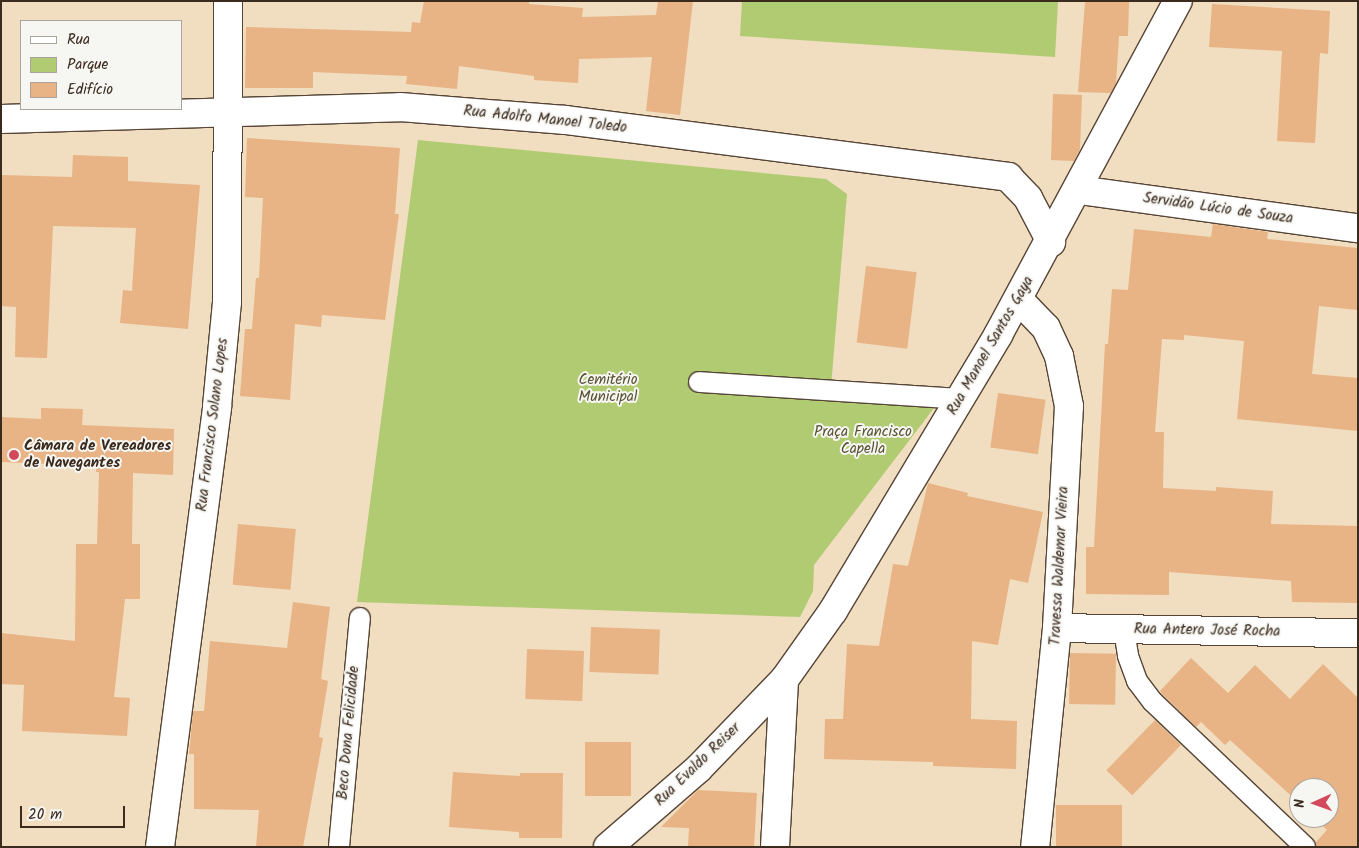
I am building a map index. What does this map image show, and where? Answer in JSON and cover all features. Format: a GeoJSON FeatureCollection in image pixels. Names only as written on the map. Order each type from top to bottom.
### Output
{"type":"FeatureCollection","features":[{"type":"Feature","properties":{"kind":"street","name":"Rua Francisco Solano Lopes"},"geometry":{"type":"LineString","coordinates":[[160,847],[223,351],[227,302],[228,1]]}},
{"type":"Feature","properties":{"kind":"street","name":"Rua Manoel Santos Gaya"},"geometry":{"type":"LineString","coordinates":[[784,680],[833,611],[961,399],[1051,242],[1178,1]]}},
{"type":"Feature","properties":{"kind":"street","name":"Rua Adolfo Manoel Toledo"},"geometry":{"type":"LineString","coordinates":[[1,119],[400,107],[495,113],[1008,177],[1028,198],[1051,242]]}},
{"type":"Feature","properties":{"kind":"street","name":"Servidão Lúcio de Souza"},"geometry":{"type":"LineString","coordinates":[[1079,190],[1358,228]]}},
{"type":"Feature","properties":{"kind":"street","name":"Travessa Waldemar Vieira"},"geometry":{"type":"LineString","coordinates":[[1018,299],[1046,328],[1060,356],[1069,406],[1057,628],[1035,847]]}},
{"type":"Feature","properties":{"kind":"street","name":"Rua Antero José Rocha"},"geometry":{"type":"LineString","coordinates":[[1057,628],[1358,633]]}},
{"type":"Feature","properties":{"kind":"street","name":"Rua Evaldo Reiser"},"geometry":{"type":"LineString","coordinates":[[608,847],[698,769],[784,680]]}},
{"type":"Feature","properties":{"kind":"street"},"geometry":{"type":"LineString","coordinates":[[775,847],[784,680]]}},
{"type":"Feature","properties":{"kind":"lane"},"geometry":{"type":"LineString","coordinates":[[699,382],[961,399]]}},
{"type":"Feature","properties":{"kind":"lane","name":"Beco Dona Felicidade"},"geometry":{"type":"LineString","coordinates":[[339,847],[360,618]]}},
{"type":"Feature","properties":{"kind":"lane"},"geometry":{"type":"LineString","coordinates":[[1124,630],[1128,656],[1137,681],[1153,702],[1305,847]]}},
{"type":"Feature","properties":{"kind":"green space"},"geometry":{"type":"Polygon","coordinates":[[[742,1],[1058,1],[1055,57],[740,36],[742,1]]]}},
{"type":"Feature","properties":{"kind":"green space","name":"Cemitério Municipal"},"geometry":{"type":"Polygon","coordinates":[[[418,140],[826,179],[847,194],[830,399],[934,408],[814,565],[813,591],[800,617],[357,602],[418,140]]]}},
{"type":"Feature","properties":{"kind":"building"},"geometry":{"type":"Polygon","coordinates":[[[424,1],[529,1],[529,4],[583,8],[582,17],[656,15],[658,1],[693,1],[680,115],[646,111],[652,57],[579,59],[578,83],[534,80],[534,76],[459,66],[457,89],[406,84],[407,76],[313,72],[313,88],[245,88],[246,27],[411,32],[412,22],[420,23],[424,1]]]}},
{"type":"Feature","properties":{"kind":"building"},"geometry":{"type":"Polygon","coordinates":[[[1085,2],[1129,2],[1128,36],[1119,36],[1116,83],[1111,93],[1078,92],[1085,2]]]}},
{"type":"Feature","properties":{"kind":"building"},"geometry":{"type":"Polygon","coordinates":[[[1212,4],[1330,11],[1328,54],[1320,53],[1315,143],[1277,141],[1282,51],[1209,47],[1212,4]]]}},
{"type":"Feature","properties":{"kind":"building"},"geometry":{"type":"Polygon","coordinates":[[[1053,94],[1082,95],[1080,149],[1074,161],[1051,160],[1053,94]]]}},
{"type":"Feature","properties":{"kind":"building"},"geometry":{"type":"Polygon","coordinates":[[[247,138],[400,148],[395,214],[399,214],[385,320],[322,315],[321,327],[295,324],[290,400],[240,396],[245,329],[252,329],[256,278],[259,278],[263,198],[245,197],[247,138]]]}},
{"type":"Feature","properties":{"kind":"building"},"geometry":{"type":"Polygon","coordinates":[[[73,155],[128,157],[128,181],[200,185],[188,329],[120,323],[123,290],[132,291],[136,228],[53,226],[47,358],[15,357],[16,307],[1,306],[1,175],[72,177],[73,155]]]}},
{"type":"Feature","properties":{"kind":"building"},"geometry":{"type":"Polygon","coordinates":[[[1213,224],[1268,232],[1267,239],[1358,248],[1358,310],[1319,306],[1312,374],[1358,378],[1358,431],[1237,419],[1244,341],[1184,335],[1184,340],[1162,339],[1155,432],[1164,432],[1163,488],[1216,491],[1216,487],[1273,491],[1271,524],[1358,526],[1358,603],[1292,602],[1291,581],[1169,572],[1169,595],[1086,594],[1086,547],[1094,547],[1105,344],[1108,344],[1112,289],[1128,290],[1134,229],[1211,237],[1213,224]]]}},
{"type":"Feature","properties":{"kind":"building"},"geometry":{"type":"Polygon","coordinates":[[[866,266],[917,272],[907,349],[857,342],[866,266]]]}},
{"type":"Feature","properties":{"kind":"building"},"geometry":{"type":"Polygon","coordinates":[[[998,393],[1046,400],[1038,454],[990,447],[998,393]]]}},
{"type":"Feature","properties":{"kind":"building"},"geometry":{"type":"Polygon","coordinates":[[[41,408],[83,409],[82,425],[174,429],[173,475],[133,473],[132,544],[140,544],[140,599],[125,599],[114,697],[130,698],[127,736],[22,731],[24,685],[1,684],[1,633],[75,641],[76,544],[97,544],[99,472],[96,472],[96,466],[1,462],[1,417],[41,419],[41,408]]]}},
{"type":"Feature","properties":{"kind":"building"},"geometry":{"type":"Polygon","coordinates":[[[928,483],[968,493],[967,496],[1043,512],[1028,583],[1010,579],[998,645],[972,641],[971,719],[1017,721],[1016,769],[933,766],[933,762],[824,759],[825,719],[843,719],[847,644],[879,646],[893,564],[908,566],[928,483]]]}},
{"type":"Feature","properties":{"kind":"building"},"geometry":{"type":"Polygon","coordinates":[[[238,524],[296,529],[290,590],[233,585],[238,524]]]}},
{"type":"Feature","properties":{"kind":"building"},"geometry":{"type":"Polygon","coordinates":[[[293,602],[330,607],[321,679],[328,681],[319,737],[323,738],[303,847],[256,847],[259,810],[194,809],[194,754],[189,754],[193,711],[204,711],[210,641],[287,648],[293,602]]]}},
{"type":"Feature","properties":{"kind":"building"},"geometry":{"type":"Polygon","coordinates":[[[591,627],[660,629],[658,674],[589,672],[591,627]]]}},
{"type":"Feature","properties":{"kind":"building"},"geometry":{"type":"Polygon","coordinates":[[[527,649],[584,651],[582,701],[525,699],[527,649]]]}},
{"type":"Feature","properties":{"kind":"building"},"geometry":{"type":"Polygon","coordinates":[[[1070,653],[1116,654],[1115,705],[1069,704],[1070,653]]]}},
{"type":"Feature","properties":{"kind":"building"},"geometry":{"type":"Polygon","coordinates":[[[1191,658],[1228,693],[1255,665],[1290,699],[1323,664],[1358,698],[1358,847],[1317,847],[1316,842],[1327,830],[1325,828],[1339,828],[1339,778],[1289,778],[1289,794],[1230,740],[1225,745],[1201,722],[1196,727],[1160,691],[1191,658]]]}},
{"type":"Feature","properties":{"kind":"building"},"geometry":{"type":"Polygon","coordinates":[[[1155,720],[1181,745],[1132,795],[1106,770],[1155,720]]]}},
{"type":"Feature","properties":{"kind":"building"},"geometry":{"type":"Polygon","coordinates":[[[585,742],[631,742],[631,796],[585,796],[585,742]]]}},
{"type":"Feature","properties":{"kind":"building"},"geometry":{"type":"Polygon","coordinates":[[[453,772],[520,776],[520,773],[563,773],[562,838],[519,838],[519,832],[449,827],[453,772]]]}},
{"type":"Feature","properties":{"kind":"building"},"geometry":{"type":"Polygon","coordinates":[[[698,790],[757,793],[754,847],[688,847],[689,828],[661,827],[698,790]]]}},
{"type":"Feature","properties":{"kind":"building"},"geometry":{"type":"Polygon","coordinates":[[[1056,805],[1122,805],[1122,847],[1056,847],[1056,805]]]}},
{"type":"Feature","properties":{"kind":"place","name":"Câmara de Vereadores de Navegantes"},"geometry":{"type":"Point","coordinates":[14,455]}},
{"type":"Feature","properties":{"kind":"park label","name":"Praça Francisco Capella"},"geometry":{"type":"Point","coordinates":[863,440]}}]}
